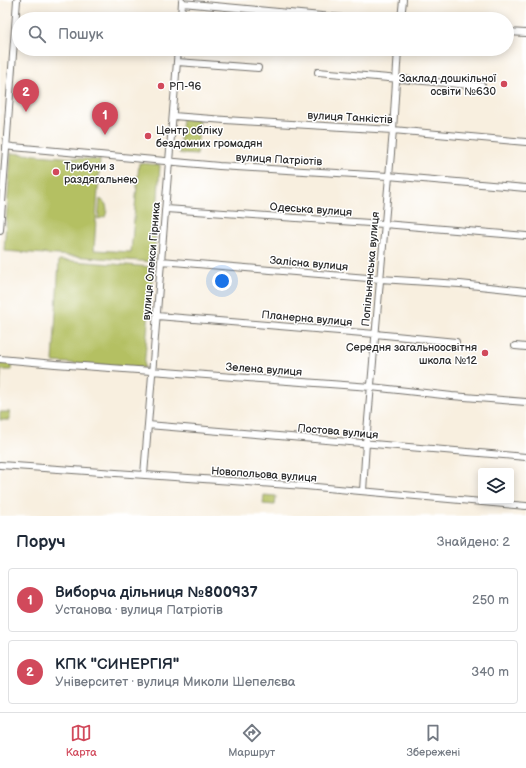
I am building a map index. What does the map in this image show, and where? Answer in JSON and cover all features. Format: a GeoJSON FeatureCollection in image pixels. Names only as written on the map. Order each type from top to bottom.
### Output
{"type":"FeatureCollection","features":[{"type":"Feature","properties":{"kind":"street"},"geometry":{"type":"LineString","coordinates":[[16,12],[17,0]]}},
{"type":"Feature","properties":{"kind":"street"},"geometry":{"type":"LineString","coordinates":[[401,12],[402,0]]}},
{"type":"Feature","properties":{"kind":"street"},"geometry":{"type":"LineString","coordinates":[[181,12],[182,2],[283,12]]}},
{"type":"Feature","properties":{"kind":"street"},"geometry":{"type":"LineString","coordinates":[[514,32],[526,33]]}},
{"type":"Feature","properties":{"kind":"street"},"geometry":{"type":"LineString","coordinates":[[0,230],[13,56]]}},
{"type":"Feature","properties":{"kind":"street","name":"вулиця Олекси Гірника"},"geometry":{"type":"LineString","coordinates":[[144,475],[177,56]]}},
{"type":"Feature","properties":{"kind":"street","name":"Попільнянська вулиця"},"geometry":{"type":"LineString","coordinates":[[363,491],[393,130],[398,56]]}},
{"type":"Feature","properties":{"kind":"street"},"geometry":{"type":"LineString","coordinates":[[177,62],[258,68]]}},
{"type":"Feature","properties":{"kind":"street"},"geometry":{"type":"LineString","coordinates":[[318,72],[482,86]]}},
{"type":"Feature","properties":{"kind":"street","name":"вулиця Танкістів"},"geometry":{"type":"LineString","coordinates":[[173,116],[393,130],[526,142]]}},
{"type":"Feature","properties":{"kind":"street","name":"вулиця Патріотів"},"geometry":{"type":"LineString","coordinates":[[6,146],[13,148],[169,162],[388,176],[526,188]]}},
{"type":"Feature","properties":{"kind":"street","name":"Одеська вулиця"},"geometry":{"type":"LineString","coordinates":[[166,208],[526,236]]}},
{"type":"Feature","properties":{"kind":"street","name":"Залісна вулиця"},"geometry":{"type":"LineString","coordinates":[[161,261],[460,284],[526,291]]}},
{"type":"Feature","properties":{"kind":"street","name":"Планерна вулиця"},"geometry":{"type":"LineString","coordinates":[[157,316],[456,342]]}},
{"type":"Feature","properties":{"kind":"street"},"geometry":{"type":"LineString","coordinates":[[515,346],[526,347]]}},
{"type":"Feature","properties":{"kind":"street","name":"Зелена вулиця"},"geometry":{"type":"LineString","coordinates":[[0,359],[371,387],[526,402]]}},
{"type":"Feature","properties":{"kind":"street","name":"Постова вулиця"},"geometry":{"type":"LineString","coordinates":[[148,425],[526,457]]}},
{"type":"Feature","properties":{"kind":"street","name":"Новопольова вулиця"},"geometry":{"type":"LineString","coordinates":[[0,465],[363,491],[526,506]]}},
{"type":"Feature","properties":{"kind":"green space"},"geometry":{"type":"Polygon","coordinates":[[[182,118],[199,119],[197,155],[179,153],[182,118]]]}},
{"type":"Feature","properties":{"kind":"green space"},"geometry":{"type":"Polygon","coordinates":[[[11,153],[100,160],[94,250],[131,252],[139,163],[160,165],[154,262],[4,251],[11,153]]]}},
{"type":"Feature","properties":{"kind":"green space"},"geometry":{"type":"Polygon","coordinates":[[[100,199],[105,203],[107,212],[105,217],[98,219],[100,199]]]}},
{"type":"Feature","properties":{"kind":"green space"},"geometry":{"type":"Polygon","coordinates":[[[59,260],[153,267],[144,368],[53,362],[59,260]]]}},
{"type":"Feature","properties":{"kind":"green space"},"geometry":{"type":"Polygon","coordinates":[[[0,361],[12,362],[12,370],[1,370],[0,391],[0,361]]]}},
{"type":"Feature","properties":{"kind":"green space"},"geometry":{"type":"Polygon","coordinates":[[[0,412],[10,412],[10,420],[0,420],[0,412]]]}},
{"type":"Feature","properties":{"kind":"green space"},"geometry":{"type":"Polygon","coordinates":[[[264,495],[276,496],[275,505],[263,504],[264,495]]]}},
{"type":"Feature","properties":{"kind":"place","name":"Заклад дошкільної освіти №630"},"geometry":{"type":"Point","coordinates":[504,84]}},
{"type":"Feature","properties":{"kind":"place","name":"РП-96"},"geometry":{"type":"Point","coordinates":[161,86]}},
{"type":"Feature","properties":{"kind":"place","name":"КПК \"СИНЕРГІЯ\""},"geometry":{"type":"Point","coordinates":[26,112]}},
{"type":"Feature","properties":{"kind":"place","name":"Виборча дільниця №800937"},"geometry":{"type":"Point","coordinates":[105,135]}},
{"type":"Feature","properties":{"kind":"place","name":"Центр обліку бездомних громадян"},"geometry":{"type":"Point","coordinates":[148,136]}},
{"type":"Feature","properties":{"kind":"place","name":"Трибуни з раздягальнею"},"geometry":{"type":"Point","coordinates":[56,172]}},
{"type":"Feature","properties":{"kind":"place","name":"Середня загальноосвітня школа №12"},"geometry":{"type":"Point","coordinates":[485,353]}}]}
